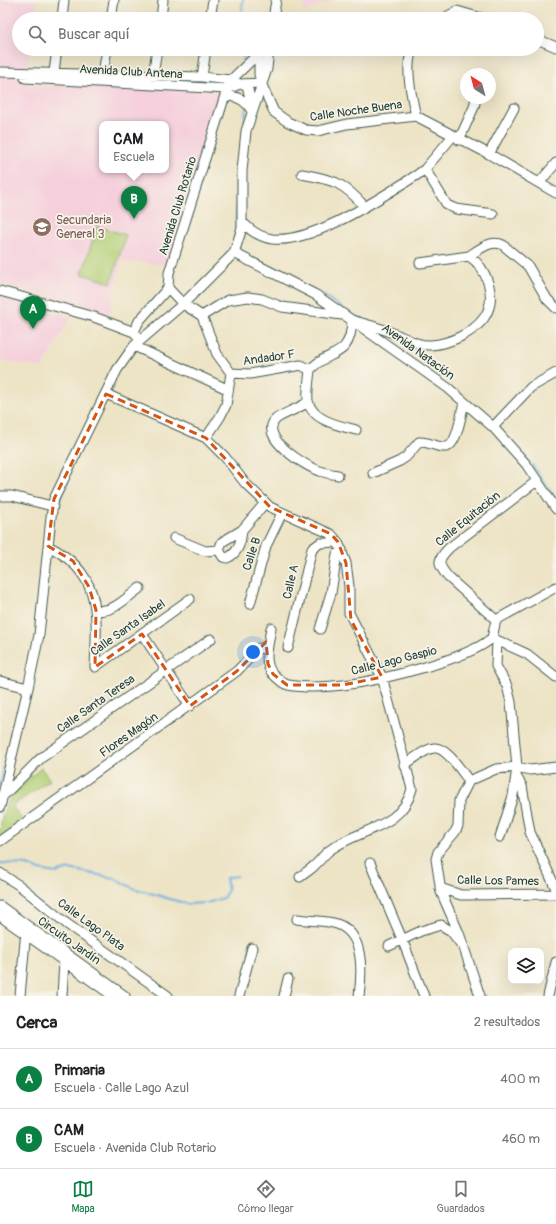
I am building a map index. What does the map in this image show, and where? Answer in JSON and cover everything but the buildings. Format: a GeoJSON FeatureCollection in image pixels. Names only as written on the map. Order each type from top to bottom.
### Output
{"type":"FeatureCollection","features":[{"type":"Feature","properties":{"kind":"street"},"geometry":{"type":"LineString","coordinates":[[63,12],[64,0]]}},
{"type":"Feature","properties":{"kind":"street"},"geometry":{"type":"LineString","coordinates":[[112,12],[114,0]]}},
{"type":"Feature","properties":{"kind":"street"},"geometry":{"type":"LineString","coordinates":[[162,12],[163,0]]}},
{"type":"Feature","properties":{"kind":"street"},"geometry":{"type":"LineString","coordinates":[[211,12],[213,0]]}},
{"type":"Feature","properties":{"kind":"street"},"geometry":{"type":"LineString","coordinates":[[274,12],[276,0]]}},
{"type":"Feature","properties":{"kind":"street"},"geometry":{"type":"LineString","coordinates":[[544,42],[556,47]]}},
{"type":"Feature","properties":{"kind":"street"},"geometry":{"type":"LineString","coordinates":[[54,72],[56,56]]}},
{"type":"Feature","properties":{"kind":"street"},"geometry":{"type":"LineString","coordinates":[[103,74],[106,56]]}},
{"type":"Feature","properties":{"kind":"street"},"geometry":{"type":"LineString","coordinates":[[153,76],[156,56]]}},
{"type":"Feature","properties":{"kind":"street"},"geometry":{"type":"LineString","coordinates":[[202,77],[205,56]]}},
{"type":"Feature","properties":{"kind":"street"},"geometry":{"type":"LineString","coordinates":[[231,80],[256,56]]}},
{"type":"Feature","properties":{"kind":"street"},"geometry":{"type":"LineString","coordinates":[[261,56],[261,83]]}},
{"type":"Feature","properties":{"kind":"street"},"geometry":{"type":"LineString","coordinates":[[250,108],[267,68],[268,56]]}},
{"type":"Feature","properties":{"kind":"street"},"geometry":{"type":"LineString","coordinates":[[411,56],[409,61],[411,92],[416,116]]}},
{"type":"Feature","properties":{"kind":"street","name":"Avenida Club Antena"},"geometry":{"type":"LineString","coordinates":[[0,72],[54,72],[202,77],[231,80],[244,84]]}},
{"type":"Feature","properties":{"kind":"street","name":"Avenida Club Antena"},"geometry":{"type":"LineString","coordinates":[[0,76],[227,89],[244,84],[261,83]]}},
{"type":"Feature","properties":{"kind":"street","name":"Avenida Club Rotario"},"geometry":{"type":"LineString","coordinates":[[168,288],[170,273],[231,80]]}},
{"type":"Feature","properties":{"kind":"street","name":"Calle Noche Buena"},"geometry":{"type":"LineString","coordinates":[[261,83],[276,116],[311,131],[347,124],[416,116],[489,154],[556,193]]}},
{"type":"Feature","properties":{"kind":"street"},"geometry":{"type":"LineString","coordinates":[[0,807],[1,796],[28,688],[42,617],[52,506],[77,451],[118,370],[137,343],[183,304],[234,253],[239,242],[243,223],[243,152],[250,108],[250,99],[244,84]]}},
{"type":"Feature","properties":{"kind":"street"},"geometry":{"type":"LineString","coordinates":[[224,99],[233,96],[250,108]]}},
{"type":"Feature","properties":{"kind":"street"},"geometry":{"type":"LineString","coordinates":[[243,223],[251,231],[260,235],[272,239],[286,238],[304,234],[333,223],[365,207],[425,169],[456,138],[475,104]]}},
{"type":"Feature","properties":{"kind":"street"},"geometry":{"type":"LineString","coordinates":[[489,154],[514,108]]}},
{"type":"Feature","properties":{"kind":"street"},"geometry":{"type":"LineString","coordinates":[[539,183],[556,163]]}},
{"type":"Feature","properties":{"kind":"street"},"geometry":{"type":"LineString","coordinates":[[425,169],[447,205],[456,209],[493,214]]}},
{"type":"Feature","properties":{"kind":"street"},"geometry":{"type":"LineString","coordinates":[[302,174],[334,181],[344,186],[365,207]]}},
{"type":"Feature","properties":{"kind":"street"},"geometry":{"type":"LineString","coordinates":[[420,263],[469,256],[490,244],[499,243],[528,266],[547,299],[556,308]]}},
{"type":"Feature","properties":{"kind":"street","name":"Avenida Natación"},"geometry":{"type":"LineString","coordinates":[[234,253],[316,296],[448,388],[493,427],[538,480],[556,509]]}},
{"type":"Feature","properties":{"kind":"street"},"geometry":{"type":"LineString","coordinates":[[202,316],[228,300],[248,297],[262,299],[282,307],[349,318],[391,332],[414,342],[430,345],[444,343],[461,336],[484,318],[490,297],[489,283],[481,268],[469,256]]}},
{"type":"Feature","properties":{"kind":"street"},"geometry":{"type":"LineString","coordinates":[[206,438],[226,405],[227,389],[231,373],[217,354],[202,316],[183,304],[168,288],[139,321],[134,332],[137,343],[227,389]]}},
{"type":"Feature","properties":{"kind":"street"},"geometry":{"type":"LineString","coordinates":[[0,291],[94,317],[134,332]]}},
{"type":"Feature","properties":{"kind":"street"},"geometry":{"type":"LineString","coordinates":[[349,318],[352,330],[348,342],[337,353],[317,363],[310,370],[308,402],[311,408],[324,421],[356,430]]}},
{"type":"Feature","properties":{"kind":"street","name":"Andador F"},"geometry":{"type":"LineString","coordinates":[[231,373],[250,374],[300,364],[310,370]]}},
{"type":"Feature","properties":{"kind":"street"},"geometry":{"type":"LineString","coordinates":[[493,427],[531,387],[556,373]]}},
{"type":"Feature","properties":{"kind":"street"},"geometry":{"type":"LineString","coordinates":[[106,394],[206,438],[225,457],[244,483],[265,503],[282,513],[331,534],[338,542],[342,550],[346,563],[349,586],[349,613],[382,677],[404,765],[412,789],[410,798],[396,816],[385,824],[329,850],[314,866],[300,877]]}},
{"type":"Feature","properties":{"kind":"street"},"geometry":{"type":"LineString","coordinates":[[308,402],[299,409],[275,419],[271,427],[272,435],[278,443],[309,467],[338,475]]}},
{"type":"Feature","properties":{"kind":"street"},"geometry":{"type":"LineString","coordinates":[[373,473],[406,457],[414,445],[419,442],[424,441],[446,447],[450,446],[455,438],[464,402]]}},
{"type":"Feature","properties":{"kind":"street","name":"Calle Equitación"},"geometry":{"type":"LineString","coordinates":[[496,620],[448,577],[442,570],[439,562],[441,556],[449,548],[538,480]]}},
{"type":"Feature","properties":{"kind":"street"},"geometry":{"type":"LineString","coordinates":[[0,496],[12,496],[52,506]]}},
{"type":"Feature","properties":{"kind":"street"},"geometry":{"type":"LineString","coordinates":[[218,550],[219,546],[228,537],[242,530],[265,503]]}},
{"type":"Feature","properties":{"kind":"street","name":"Calle B"},"geometry":{"type":"LineString","coordinates":[[250,604],[266,546],[282,513]]}},
{"type":"Feature","properties":{"kind":"street"},"geometry":{"type":"LineString","coordinates":[[218,550],[223,557],[227,558],[232,556],[237,550],[242,530]]}},
{"type":"Feature","properties":{"kind":"street"},"geometry":{"type":"LineString","coordinates":[[174,538],[205,551],[218,550]]}},
{"type":"Feature","properties":{"kind":"street","name":"Calle A"},"geometry":{"type":"LineString","coordinates":[[288,648],[312,549],[320,543],[338,542]]}},
{"type":"Feature","properties":{"kind":"street","name":"Calle Santa Isabel"},"geometry":{"type":"LineString","coordinates":[[48,546],[73,561],[82,573],[89,587],[96,610],[95,668],[190,599]]}},
{"type":"Feature","properties":{"kind":"street"},"geometry":{"type":"LineString","coordinates":[[320,629],[331,593],[337,554],[342,550]]}},
{"type":"Feature","properties":{"kind":"street"},"geometry":{"type":"LineString","coordinates":[[500,836],[513,796],[516,772],[511,702],[507,686],[496,666],[494,640],[496,620],[556,586]]}},
{"type":"Feature","properties":{"kind":"street"},"geometry":{"type":"LineString","coordinates":[[96,610],[102,611],[110,609],[140,588]]}},
{"type":"Feature","properties":{"kind":"street","name":"Calle Lago Gaspio"},"geometry":{"type":"LineString","coordinates":[[271,628],[267,652],[268,664],[273,674],[287,685],[343,685],[382,677],[459,656],[484,646],[494,640]]}},
{"type":"Feature","properties":{"kind":"street"},"geometry":{"type":"LineString","coordinates":[[142,634],[190,706]]}},
{"type":"Feature","properties":{"kind":"street","name":"Calle Santa Teresa"},"geometry":{"type":"LineString","coordinates":[[1,796],[41,758],[166,669],[211,639]]}},
{"type":"Feature","properties":{"kind":"street"},"geometry":{"type":"LineString","coordinates":[[494,640],[527,654],[556,677]]}},
{"type":"Feature","properties":{"kind":"street","name":"Flores Magón"},"geometry":{"type":"LineString","coordinates":[[0,841],[237,671],[259,648],[263,648],[267,652]]}},
{"type":"Feature","properties":{"kind":"street"},"geometry":{"type":"LineString","coordinates":[[0,681],[28,688]]}},
{"type":"Feature","properties":{"kind":"street"},"geometry":{"type":"LineString","coordinates":[[404,765],[435,747],[443,750],[469,781]]}},
{"type":"Feature","properties":{"kind":"street"},"geometry":{"type":"LineString","coordinates":[[480,996],[464,946],[440,888],[436,859],[438,852],[455,832],[458,826],[459,801],[469,781],[496,769],[516,772],[556,767]]}},
{"type":"Feature","properties":{"kind":"street"},"geometry":{"type":"LineString","coordinates":[[516,772],[522,786],[530,832],[556,889]]}},
{"type":"Feature","properties":{"kind":"street"},"geometry":{"type":"LineString","coordinates":[[370,863],[424,996]]}},
{"type":"Feature","properties":{"kind":"street","name":"Calle Lago Plata"},"geometry":{"type":"LineString","coordinates":[[0,873],[20,886],[67,924],[168,996]]}},
{"type":"Feature","properties":{"kind":"street","name":"Calle Los Pames"},"geometry":{"type":"LineString","coordinates":[[440,888],[461,895],[556,894]]}},
{"type":"Feature","properties":{"kind":"street","name":"Circuito Jardín"},"geometry":{"type":"LineString","coordinates":[[0,906],[26,930],[102,992],[113,996]]}},
{"type":"Feature","properties":{"kind":"street","name":"Circuito Jardín"},"geometry":{"type":"LineString","coordinates":[[0,916],[26,930],[125,996]]}},
{"type":"Feature","properties":{"kind":"street"},"geometry":{"type":"LineString","coordinates":[[297,919],[337,924],[347,929],[353,938],[360,957],[359,996]]}},
{"type":"Feature","properties":{"kind":"street"},"geometry":{"type":"LineString","coordinates":[[389,946],[432,926],[441,925],[450,931],[464,946]]}},
{"type":"Feature","properties":{"kind":"street"},"geometry":{"type":"LineString","coordinates":[[20,996],[26,930]]}},
{"type":"Feature","properties":{"kind":"street"},"geometry":{"type":"LineString","coordinates":[[239,996],[252,948]]}},
{"type":"Feature","properties":{"kind":"street"},"geometry":{"type":"LineString","coordinates":[[62,996],[64,961]]}},
{"type":"Feature","properties":{"kind":"street"},"geometry":{"type":"LineString","coordinates":[[548,996],[556,963]]}},
{"type":"Feature","properties":{"kind":"street"},"geometry":{"type":"LineString","coordinates":[[284,996],[288,979]]}},
{"type":"Feature","properties":{"kind":"highlighted area"},"geometry":{"type":"Polygon","coordinates":[[[106,394],[206,438],[270,507],[331,534],[338,542],[346,563],[351,620],[382,677],[343,685],[287,685],[273,674],[268,664],[266,642],[237,671],[190,706],[142,634],[95,667],[96,610],[89,587],[73,561],[48,546],[54,499],[106,394]]]}},
{"type":"Feature","properties":{"kind":"shaded area"},"geometry":{"type":"Polygon","coordinates":[[[0,0],[36,0],[35,12],[12,12],[12,56],[29,56],[26,85],[220,91],[168,265],[122,261],[109,314],[67,301],[0,284],[0,0]]]}},
{"type":"Feature","properties":{"kind":"shaded area"},"geometry":{"type":"Polygon","coordinates":[[[305,0],[331,0],[305,12],[303,12],[305,0]]]}},
{"type":"Feature","properties":{"kind":"shaded area"},"geometry":{"type":"Polygon","coordinates":[[[0,297],[71,317],[42,368],[0,360],[0,297]]]}},
{"type":"Feature","properties":{"kind":"green space"},"geometry":{"type":"Polygon","coordinates":[[[97,226],[126,235],[111,283],[82,274],[97,226]]]}},
{"type":"Feature","properties":{"kind":"green space"},"geometry":{"type":"Polygon","coordinates":[[[41,768],[50,780],[12,806],[23,821],[0,838],[3,814],[6,805],[17,791],[41,768]]]}},
{"type":"Feature","properties":{"kind":"waterway"},"geometry":{"type":"LineString","coordinates":[[242,12],[243,0]]}},
{"type":"Feature","properties":{"kind":"waterway"},"geometry":{"type":"LineString","coordinates":[[244,56],[244,62]]}},
{"type":"Feature","properties":{"kind":"waterway"},"geometry":{"type":"LineString","coordinates":[[245,122],[246,109]]}},
{"type":"Feature","properties":{"kind":"waterway"},"geometry":{"type":"LineString","coordinates":[[235,236],[238,192]]}},
{"type":"Feature","properties":{"kind":"waterway"},"geometry":{"type":"LineString","coordinates":[[226,255],[232,247]]}},
{"type":"Feature","properties":{"kind":"waterway"},"geometry":{"type":"LineString","coordinates":[[321,294],[356,317]]}},
{"type":"Feature","properties":{"kind":"waterway"},"geometry":{"type":"LineString","coordinates":[[376,331],[397,346]]}},
{"type":"Feature","properties":{"kind":"waterway"},"geometry":{"type":"LineString","coordinates":[[125,351],[132,342]]}},
{"type":"Feature","properties":{"kind":"waterway"},"geometry":{"type":"LineString","coordinates":[[532,465],[556,500]]}},
{"type":"Feature","properties":{"kind":"waterway"},"geometry":{"type":"LineString","coordinates":[[57,505],[68,481]]}},
{"type":"Feature","properties":{"kind":"waterway"},"geometry":{"type":"LineString","coordinates":[[0,786],[8,752]]}},
{"type":"Feature","properties":{"kind":"waterway"},"geometry":{"type":"LineString","coordinates":[[0,863],[27,865],[40,870],[56,873],[69,869],[114,878],[133,888],[187,904],[207,903],[223,898],[228,890],[226,878],[237,876]]}},
{"type":"Feature","properties":{"kind":"place","name":"CAM"},"geometry":{"type":"Point","coordinates":[134,219]}},
{"type":"Feature","properties":{"kind":"place","name":"Secundaria General 3"},"geometry":{"type":"Point","coordinates":[42,227]}},
{"type":"Feature","properties":{"kind":"place","name":"Primaria"},"geometry":{"type":"Point","coordinates":[33,329]}}]}
